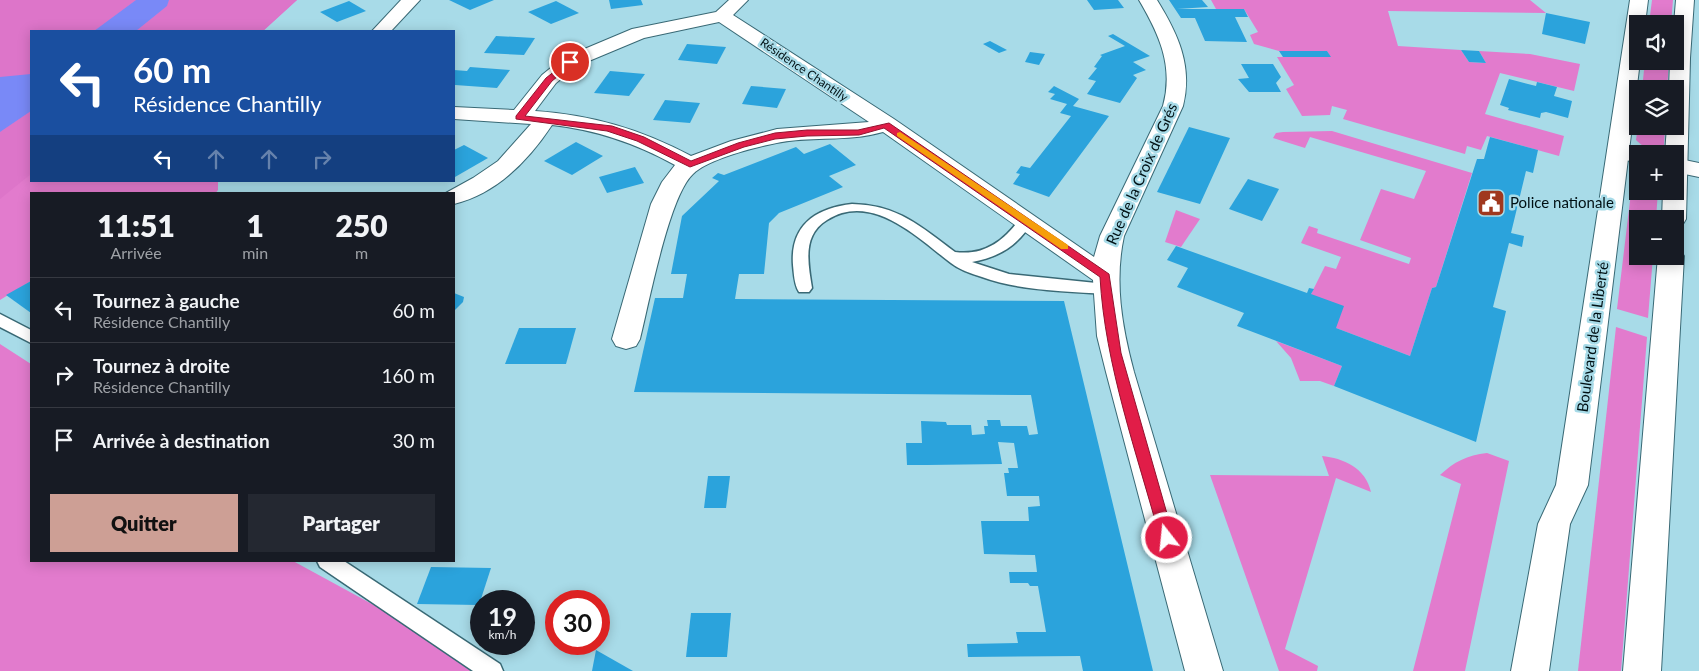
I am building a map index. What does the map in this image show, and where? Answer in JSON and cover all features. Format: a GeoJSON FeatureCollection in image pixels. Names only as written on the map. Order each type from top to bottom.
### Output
{"type":"FeatureCollection","features":[{"type":"Feature","properties":{"kind":"street"},"geometry":{"type":"LineString","coordinates":[[382,30],[411,0]]}},
{"type":"Feature","properties":{"kind":"street"},"geometry":{"type":"LineString","coordinates":[[519,118],[549,80],[570,62],[639,33],[693,24],[722,16],[738,0]]}},
{"type":"Feature","properties":{"kind":"street","name":"Rue de la Croix de Grés"},"geometry":{"type":"LineString","coordinates":[[1148,0],[1172,44],[1177,58],[1179,73],[1177,95],[1112,236],[1106,282],[1111,336],[1120,372],[1204,671]]}},
{"type":"Feature","properties":{"kind":"street","name":"Boulevard de la Liberté"},"geometry":{"type":"LineString","coordinates":[[1530,671],[1554,524],[1572,484],[1600,294],[1628,153],[1639,0]]}},
{"type":"Feature","properties":{"kind":"street"},"geometry":{"type":"LineString","coordinates":[[1677,145],[1680,58],[1685,0]]}},
{"type":"Feature","properties":{"kind":"street","name":"Résidence Chantilly"},"geometry":{"type":"LineString","coordinates":[[722,16],[886,124],[1026,220],[1106,282]]}},
{"type":"Feature","properties":{"kind":"street"},"geometry":{"type":"LineString","coordinates":[[455,113],[589,124],[626,133],[690,164]]}},
{"type":"Feature","properties":{"kind":"street"},"geometry":{"type":"LineString","coordinates":[[455,197],[482,184],[499,172],[526,146],[545,119]]}},
{"type":"Feature","properties":{"kind":"street"},"geometry":{"type":"LineString","coordinates":[[626,339],[663,204],[670,187],[680,173],[690,164],[741,145],[775,136],[807,133],[859,133],[886,124]]}},
{"type":"Feature","properties":{"kind":"street"},"geometry":{"type":"LineString","coordinates":[[1684,167],[1699,170]]}},
{"type":"Feature","properties":{"kind":"street"},"geometry":{"type":"LineString","coordinates":[[1642,671],[1670,265]]}},
{"type":"Feature","properties":{"kind":"lane"},"geometry":{"type":"LineString","coordinates":[[804,288],[800,257],[805,232],[823,215],[845,208],[863,208],[893,215],[951,256],[975,270],[1008,279],[1106,282]]}},
{"type":"Feature","properties":{"kind":"lane"},"geometry":{"type":"LineString","coordinates":[[951,256],[972,258],[995,251],[1015,238],[1026,220]]}},
{"type":"Feature","properties":{"kind":"lane"},"geometry":{"type":"LineString","coordinates":[[0,320],[30,336]]}},
{"type":"Feature","properties":{"kind":"lane"},"geometry":{"type":"LineString","coordinates":[[328,562],[492,671]]}},
{"type":"Feature","properties":{"kind":"shaded area"},"geometry":{"type":"Polygon","coordinates":[[[0,0],[297,0],[264,30],[30,30],[30,182],[218,182],[218,190],[216,192],[30,192],[30,282],[0,300],[0,0]]]}},
{"type":"Feature","properties":{"kind":"shaded area"},"geometry":{"type":"Polygon","coordinates":[[[0,0],[136,0],[95,30],[30,30],[30,77],[0,88],[0,0]]]}},
{"type":"Feature","properties":{"kind":"shaded area"},"geometry":{"type":"Polygon","coordinates":[[[169,0],[297,0],[264,30],[137,30],[167,6],[169,0]]]}},
{"type":"Feature","properties":{"kind":"shaded area"},"geometry":{"type":"Polygon","coordinates":[[[1211,0],[1530,0],[1546,13],[1388,11],[1398,46],[1461,50],[1469,62],[1486,63],[1479,51],[1530,54],[1580,64],[1574,91],[1500,73],[1485,114],[1564,136],[1559,156],[1487,136],[1481,150],[1467,146],[1465,154],[1343,119],[1347,110],[1332,106],[1330,115],[1302,116],[1286,89],[1294,85],[1277,57],[1330,57],[1327,51],[1279,51],[1254,44],[1250,35],[1258,32],[1244,9],[1216,9],[1211,0]]]}},
{"type":"Feature","properties":{"kind":"shaded area"},"geometry":{"type":"Polygon","coordinates":[[[1652,0],[1673,0],[1672,15],[1650,15],[1652,0]]]}},
{"type":"Feature","properties":{"kind":"shaded area"},"geometry":{"type":"Polygon","coordinates":[[[1644,70],[1668,70],[1668,80],[1643,80],[1644,70]]]}},
{"type":"Feature","properties":{"kind":"shaded area"},"geometry":{"type":"Polygon","coordinates":[[[30,112],[30,175],[0,199],[0,132],[30,112]]]}},
{"type":"Feature","properties":{"kind":"shaded area"},"geometry":{"type":"Polygon","coordinates":[[[1332,131],[1472,173],[1436,287],[1432,288],[1410,356],[1336,328],[1311,294],[1325,266],[1336,269],[1341,257],[1301,243],[1309,226],[1318,229],[1317,233],[1409,264],[1411,258],[1360,240],[1381,189],[1414,199],[1426,171],[1310,137],[1305,148],[1273,138],[1276,133],[1283,132],[1332,131]]]}},
{"type":"Feature","properties":{"kind":"shaded area"},"geometry":{"type":"Polygon","coordinates":[[[1637,135],[1665,135],[1664,145],[1642,145],[1636,140],[1637,135]]]}},
{"type":"Feature","properties":{"kind":"shaded area"},"geometry":{"type":"Polygon","coordinates":[[[1630,200],[1657,200],[1657,210],[1629,210],[1629,265],[1652,265],[1648,318],[1617,309],[1630,200]]]}},
{"type":"Feature","properties":{"kind":"shaded area"},"geometry":{"type":"Polygon","coordinates":[[[1176,210],[1200,219],[1181,247],[1165,242],[1176,210]]]}},
{"type":"Feature","properties":{"kind":"shaded area"},"geometry":{"type":"Polygon","coordinates":[[[1616,327],[1647,337],[1621,671],[1578,671],[1616,327]]]}},
{"type":"Feature","properties":{"kind":"shaded area"},"geometry":{"type":"Polygon","coordinates":[[[1276,341],[1342,366],[1334,386],[1320,381],[1300,381],[1291,358],[1276,341]]]}},
{"type":"Feature","properties":{"kind":"shaded area"},"geometry":{"type":"Polygon","coordinates":[[[0,344],[30,363],[30,562],[295,562],[405,622],[480,671],[0,671],[0,344]]]}},
{"type":"Feature","properties":{"kind":"shaded area"},"geometry":{"type":"Polygon","coordinates":[[[1487,453],[1509,461],[1465,671],[1413,671],[1461,484],[1440,475],[1450,466],[1461,460],[1473,455],[1487,453]]]}},
{"type":"Feature","properties":{"kind":"shaded area"},"geometry":{"type":"Polygon","coordinates":[[[1322,456],[1338,459],[1359,471],[1371,492],[1336,478],[1285,649],[1318,666],[1317,671],[1279,671],[1210,475],[1329,476],[1322,456]]]}},
{"type":"Feature","properties":{"kind":"water"},"geometry":{"type":"Polygon","coordinates":[[[136,0],[169,0],[167,6],[137,30],[95,30],[136,0]]]}},
{"type":"Feature","properties":{"kind":"water"},"geometry":{"type":"Polygon","coordinates":[[[30,74],[30,112],[0,132],[0,77],[30,74]]]}},
{"type":"Feature","properties":{"kind":"building"},"geometry":{"type":"Polygon","coordinates":[[[449,0],[494,0],[470,10],[449,0]]]}},
{"type":"Feature","properties":{"kind":"building"},"geometry":{"type":"Polygon","coordinates":[[[609,0],[641,0],[643,5],[611,9],[609,0]]]}},
{"type":"Feature","properties":{"kind":"building"},"geometry":{"type":"Polygon","coordinates":[[[1087,0],[1118,0],[1124,8],[1094,10],[1087,0]]]}},
{"type":"Feature","properties":{"kind":"building"},"geometry":{"type":"Polygon","coordinates":[[[1169,0],[1202,0],[1208,7],[1177,9],[1244,9],[1248,17],[1235,17],[1247,42],[1205,41],[1195,18],[1181,18],[1169,0]]]}},
{"type":"Feature","properties":{"kind":"building"},"geometry":{"type":"Polygon","coordinates":[[[349,1],[366,11],[337,22],[320,12],[349,1]]]}},
{"type":"Feature","properties":{"kind":"building"},"geometry":{"type":"Polygon","coordinates":[[[556,1],[579,13],[551,24],[528,12],[556,1]]]}},
{"type":"Feature","properties":{"kind":"building"},"geometry":{"type":"Polygon","coordinates":[[[1546,13],[1590,22],[1585,44],[1542,34],[1546,13]]]}},
{"type":"Feature","properties":{"kind":"building"},"geometry":{"type":"Polygon","coordinates":[[[1113,34],[1150,56],[1133,62],[1146,70],[1133,75],[1137,78],[1120,103],[1087,94],[1096,81],[1088,79],[1097,68],[1094,67],[1102,56],[1100,55],[1125,46],[1108,36],[1113,34]]]}},
{"type":"Feature","properties":{"kind":"building"},"geometry":{"type":"Polygon","coordinates":[[[496,36],[535,38],[524,55],[484,53],[496,36]]]}},
{"type":"Feature","properties":{"kind":"building"},"geometry":{"type":"Polygon","coordinates":[[[990,41],[1007,50],[999,53],[983,44],[990,41]]]}},
{"type":"Feature","properties":{"kind":"building"},"geometry":{"type":"Polygon","coordinates":[[[687,44],[726,47],[717,64],[678,60],[687,44]]]}},
{"type":"Feature","properties":{"kind":"building"},"geometry":{"type":"Polygon","coordinates":[[[1461,50],[1479,51],[1486,63],[1469,62],[1461,50]]]}},
{"type":"Feature","properties":{"kind":"building"},"geometry":{"type":"Polygon","coordinates":[[[1279,51],[1327,51],[1331,57],[1283,57],[1279,51]]]}},
{"type":"Feature","properties":{"kind":"building"},"geometry":{"type":"Polygon","coordinates":[[[1030,52],[1045,54],[1039,65],[1025,62],[1030,52]]]}},
{"type":"Feature","properties":{"kind":"building"},"geometry":{"type":"Polygon","coordinates":[[[1241,64],[1273,64],[1281,77],[1276,83],[1281,92],[1249,92],[1238,79],[1249,78],[1241,64]]]}},
{"type":"Feature","properties":{"kind":"building"},"geometry":{"type":"Polygon","coordinates":[[[470,67],[510,70],[497,88],[455,85],[455,70],[467,71],[470,67]]]}},
{"type":"Feature","properties":{"kind":"building"},"geometry":{"type":"Polygon","coordinates":[[[610,71],[645,74],[629,96],[594,93],[610,71]]]}},
{"type":"Feature","properties":{"kind":"building"},"geometry":{"type":"Polygon","coordinates":[[[1509,79],[1536,86],[1537,82],[1557,87],[1554,96],[1572,101],[1568,118],[1546,112],[1541,113],[1540,118],[1508,110],[1509,108],[1500,105],[1509,79]]]}},
{"type":"Feature","properties":{"kind":"building"},"geometry":{"type":"Polygon","coordinates":[[[751,86],[786,89],[777,108],[742,104],[751,86]]]}},
{"type":"Feature","properties":{"kind":"building"},"geometry":{"type":"Polygon","coordinates":[[[1054,86],[1079,99],[1073,106],[1109,116],[1049,197],[1013,184],[1020,174],[1016,173],[1021,166],[1030,168],[1071,116],[1060,113],[1067,104],[1050,99],[1055,94],[1048,92],[1054,86]]]}},
{"type":"Feature","properties":{"kind":"building"},"geometry":{"type":"Polygon","coordinates":[[[665,100],[700,103],[690,123],[653,120],[665,100]]]}},
{"type":"Feature","properties":{"kind":"building"},"geometry":{"type":"Polygon","coordinates":[[[1189,127],[1230,138],[1200,204],[1157,192],[1189,127]]]}},
{"type":"Feature","properties":{"kind":"building"},"geometry":{"type":"Polygon","coordinates":[[[1490,137],[1538,150],[1533,173],[1526,171],[1511,233],[1524,236],[1522,247],[1509,243],[1493,307],[1506,311],[1476,442],[1334,386],[1342,366],[1237,326],[1244,313],[1177,287],[1188,268],[1167,260],[1176,246],[1307,293],[1309,288],[1314,289],[1311,294],[1344,306],[1336,328],[1410,356],[1432,288],[1436,287],[1477,159],[1484,159],[1490,137]]]}},
{"type":"Feature","properties":{"kind":"building"},"geometry":{"type":"Polygon","coordinates":[[[576,142],[603,156],[572,175],[544,161],[576,142]]]}},
{"type":"Feature","properties":{"kind":"building"},"geometry":{"type":"Polygon","coordinates":[[[830,144],[856,165],[829,176],[843,187],[779,213],[769,223],[764,274],[739,274],[735,299],[1064,301],[1153,671],[1083,671],[1080,656],[968,657],[967,644],[1018,643],[1016,632],[1046,632],[1038,586],[1030,586],[1028,583],[1010,583],[1009,572],[1037,572],[1035,555],[984,554],[981,521],[1029,521],[1028,507],[1040,506],[1039,496],[1007,496],[1004,473],[1009,473],[1008,468],[1018,468],[1014,443],[998,442],[1002,464],[907,465],[906,443],[922,443],[921,421],[946,422],[947,425],[971,425],[972,435],[985,434],[984,426],[988,426],[987,420],[1000,420],[1001,426],[1027,426],[1029,435],[1038,434],[1031,395],[634,392],[655,298],[683,298],[687,274],[671,274],[682,216],[719,181],[712,178],[718,173],[724,175],[796,147],[804,154],[830,144]]]}},
{"type":"Feature","properties":{"kind":"building"},"geometry":{"type":"Polygon","coordinates":[[[464,145],[488,158],[455,177],[455,150],[464,145]]]}},
{"type":"Feature","properties":{"kind":"building"},"geometry":{"type":"Polygon","coordinates":[[[635,167],[644,183],[607,193],[599,177],[635,167]]]}},
{"type":"Feature","properties":{"kind":"building"},"geometry":{"type":"Polygon","coordinates":[[[1248,179],[1279,189],[1262,221],[1229,209],[1248,179]]]}},
{"type":"Feature","properties":{"kind":"building"},"geometry":{"type":"Polygon","coordinates":[[[30,282],[30,312],[6,295],[30,282]]]}},
{"type":"Feature","properties":{"kind":"building"},"geometry":{"type":"Polygon","coordinates":[[[455,293],[464,297],[463,302],[455,310],[455,293]]]}},
{"type":"Feature","properties":{"kind":"building"},"geometry":{"type":"Polygon","coordinates":[[[519,328],[576,328],[566,364],[505,364],[519,328]]]}},
{"type":"Feature","properties":{"kind":"building"},"geometry":{"type":"Polygon","coordinates":[[[708,476],[730,476],[726,508],[704,508],[708,476]]]}},
{"type":"Feature","properties":{"kind":"building"},"geometry":{"type":"Polygon","coordinates":[[[431,567],[491,568],[484,590],[470,590],[470,605],[417,604],[431,567]]]}},
{"type":"Feature","properties":{"kind":"building"},"geometry":{"type":"Polygon","coordinates":[[[691,613],[731,613],[727,657],[686,657],[691,613]]]}},
{"type":"Feature","properties":{"kind":"building"},"geometry":{"type":"Polygon","coordinates":[[[595,655],[605,655],[633,671],[592,671],[595,655]]]}},
{"type":"Feature","properties":{"kind":"slow traffic"},"geometry":{"type":"LineString","coordinates":[[900,135],[1064,247]]}},
{"type":"Feature","properties":{"kind":"place","name":"Police nationale"},"geometry":{"type":"Point","coordinates":[1491,203]}},
{"type":"Feature","properties":{"kind":"route"},"geometry":{"type":"LineString","coordinates":[[570,62],[558,70],[519,118],[589,124],[609,128],[640,139],[690,164],[741,145],[775,136],[807,133],[859,133],[886,124],[1105,276],[1111,336],[1115,353],[1167,538]]}}]}
